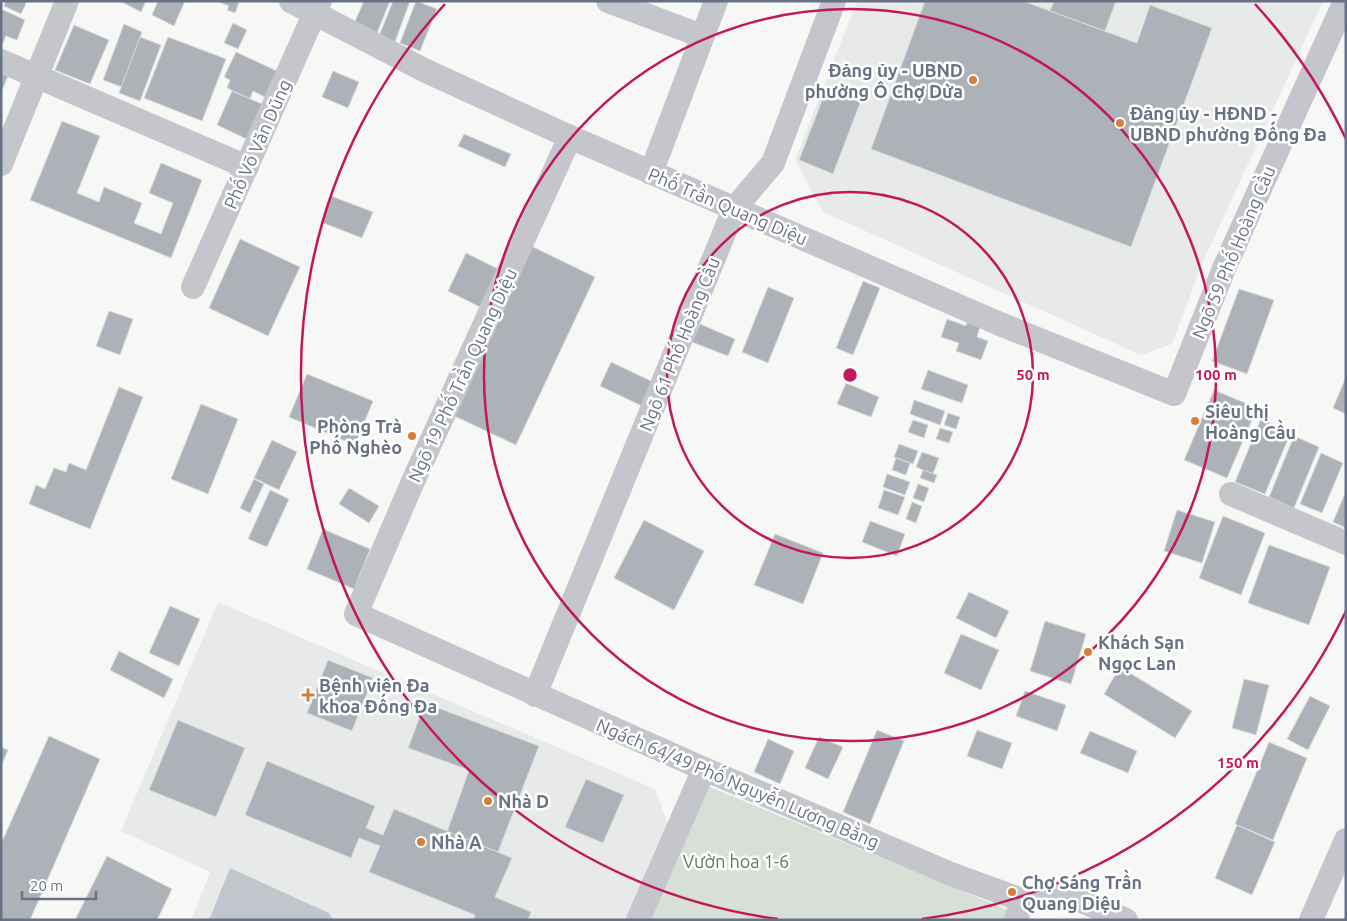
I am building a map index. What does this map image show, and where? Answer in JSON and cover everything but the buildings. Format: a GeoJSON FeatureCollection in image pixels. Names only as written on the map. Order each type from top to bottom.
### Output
{"type":"FeatureCollection","features":[{"type":"Feature","properties":{"kind":"street"},"geometry":{"type":"LineString","coordinates":[[1,164],[66,1]]}},
{"type":"Feature","properties":{"kind":"street","name":"Phố Trần Quang Diệu"},"geometry":{"type":"LineString","coordinates":[[291,1],[317,7],[426,71],[652,174],[1000,324],[1174,394]]}},
{"type":"Feature","properties":{"kind":"street"},"geometry":{"type":"LineString","coordinates":[[608,1],[702,36]]}},
{"type":"Feature","properties":{"kind":"street"},"geometry":{"type":"LineString","coordinates":[[652,174],[716,1]]}},
{"type":"Feature","properties":{"kind":"street","name":"Ngõ 61 Phố Hoàng Cầu"},"geometry":{"type":"LineString","coordinates":[[535,695],[734,209],[773,163],[834,1]]}},
{"type":"Feature","properties":{"kind":"street","name":"Ngõ 59 Phố Hoàng Cầu"},"geometry":{"type":"LineString","coordinates":[[1174,394],[1225,266],[1345,1]]}},
{"type":"Feature","properties":{"kind":"street","name":"Phố Võ Văn Dũng"},"geometry":{"type":"LineString","coordinates":[[193,287],[317,7]]}},
{"type":"Feature","properties":{"kind":"street"},"geometry":{"type":"LineString","coordinates":[[1,61],[247,167]]}},
{"type":"Feature","properties":{"kind":"street","name":"Ngõ 19 Phố Trần Quang Diệu"},"geometry":{"type":"LineString","coordinates":[[356,614],[414,479],[570,137]]}},
{"type":"Feature","properties":{"kind":"street"},"geometry":{"type":"LineString","coordinates":[[1231,494],[1346,543]]}},
{"type":"Feature","properties":{"kind":"street","name":"Ngách 64/49 Phố Nguyễn Lương Bằng"},"geometry":{"type":"LineString","coordinates":[[356,614],[535,695],[914,859],[1019,910],[1063,893],[1126,920]]}},
{"type":"Feature","properties":{"kind":"street"},"geometry":{"type":"LineString","coordinates":[[638,920],[704,769]]}},
{"type":"Feature","properties":{"kind":"street"},"geometry":{"type":"LineString","coordinates":[[1311,920],[1346,840]]}},
{"type":"Feature","properties":{"kind":"shaded area"},"geometry":{"type":"Polygon","coordinates":[[[857,1],[1323,1],[1203,262],[1172,344],[1141,355],[823,212],[795,160],[857,1]]]}},
{"type":"Feature","properties":{"kind":"shaded area","name":"Bệnh viện Đa khoa Đống Đa"},"geometry":{"type":"Polygon","coordinates":[[[218,602],[655,789],[669,827],[630,920],[191,920],[210,872],[121,831],[218,602]]]}},
{"type":"Feature","properties":{"kind":"shaded area"},"geometry":{"type":"Polygon","coordinates":[[[230,868],[329,913],[333,920],[209,920],[230,868]]]}},
{"type":"Feature","properties":{"kind":"green space","name":"Vườn hoa 1-6"},"geometry":{"type":"Polygon","coordinates":[[[705,785],[1013,912],[1010,920],[648,920],[705,785]]]}},
{"type":"Feature","properties":{"kind":"place","name":"Đảng ủy - UBND phường Ô Chợ Dừa"},"geometry":{"type":"Point","coordinates":[973,80]}},
{"type":"Feature","properties":{"kind":"place","name":"Đảng ủy - HĐND - UBND phường Đống Đa"},"geometry":{"type":"Point","coordinates":[1120,123]}},
{"type":"Feature","properties":{"kind":"place","name":"Siêu thị Hoàng Cầu"},"geometry":{"type":"Point","coordinates":[1195,421]}},
{"type":"Feature","properties":{"kind":"place","name":"Phòng Trà Phố Nghèo"},"geometry":{"type":"Point","coordinates":[412,436]}},
{"type":"Feature","properties":{"kind":"place","name":"Khách Sạn Ngọc Lan"},"geometry":{"type":"Point","coordinates":[1088,652]}},
{"type":"Feature","properties":{"kind":"place","name":"Bệnh viện Đa khoa Đống Đa"},"geometry":{"type":"Point","coordinates":[308,695]}},
{"type":"Feature","properties":{"kind":"place","name":"Nhà D"},"geometry":{"type":"Point","coordinates":[488,801]}},
{"type":"Feature","properties":{"kind":"place","name":"Nhà A"},"geometry":{"type":"Point","coordinates":[421,842]}},
{"type":"Feature","properties":{"kind":"place","name":"Chợ Sáng Trần Quang Diệu"},"geometry":{"type":"Point","coordinates":[1012,892]}}]}
